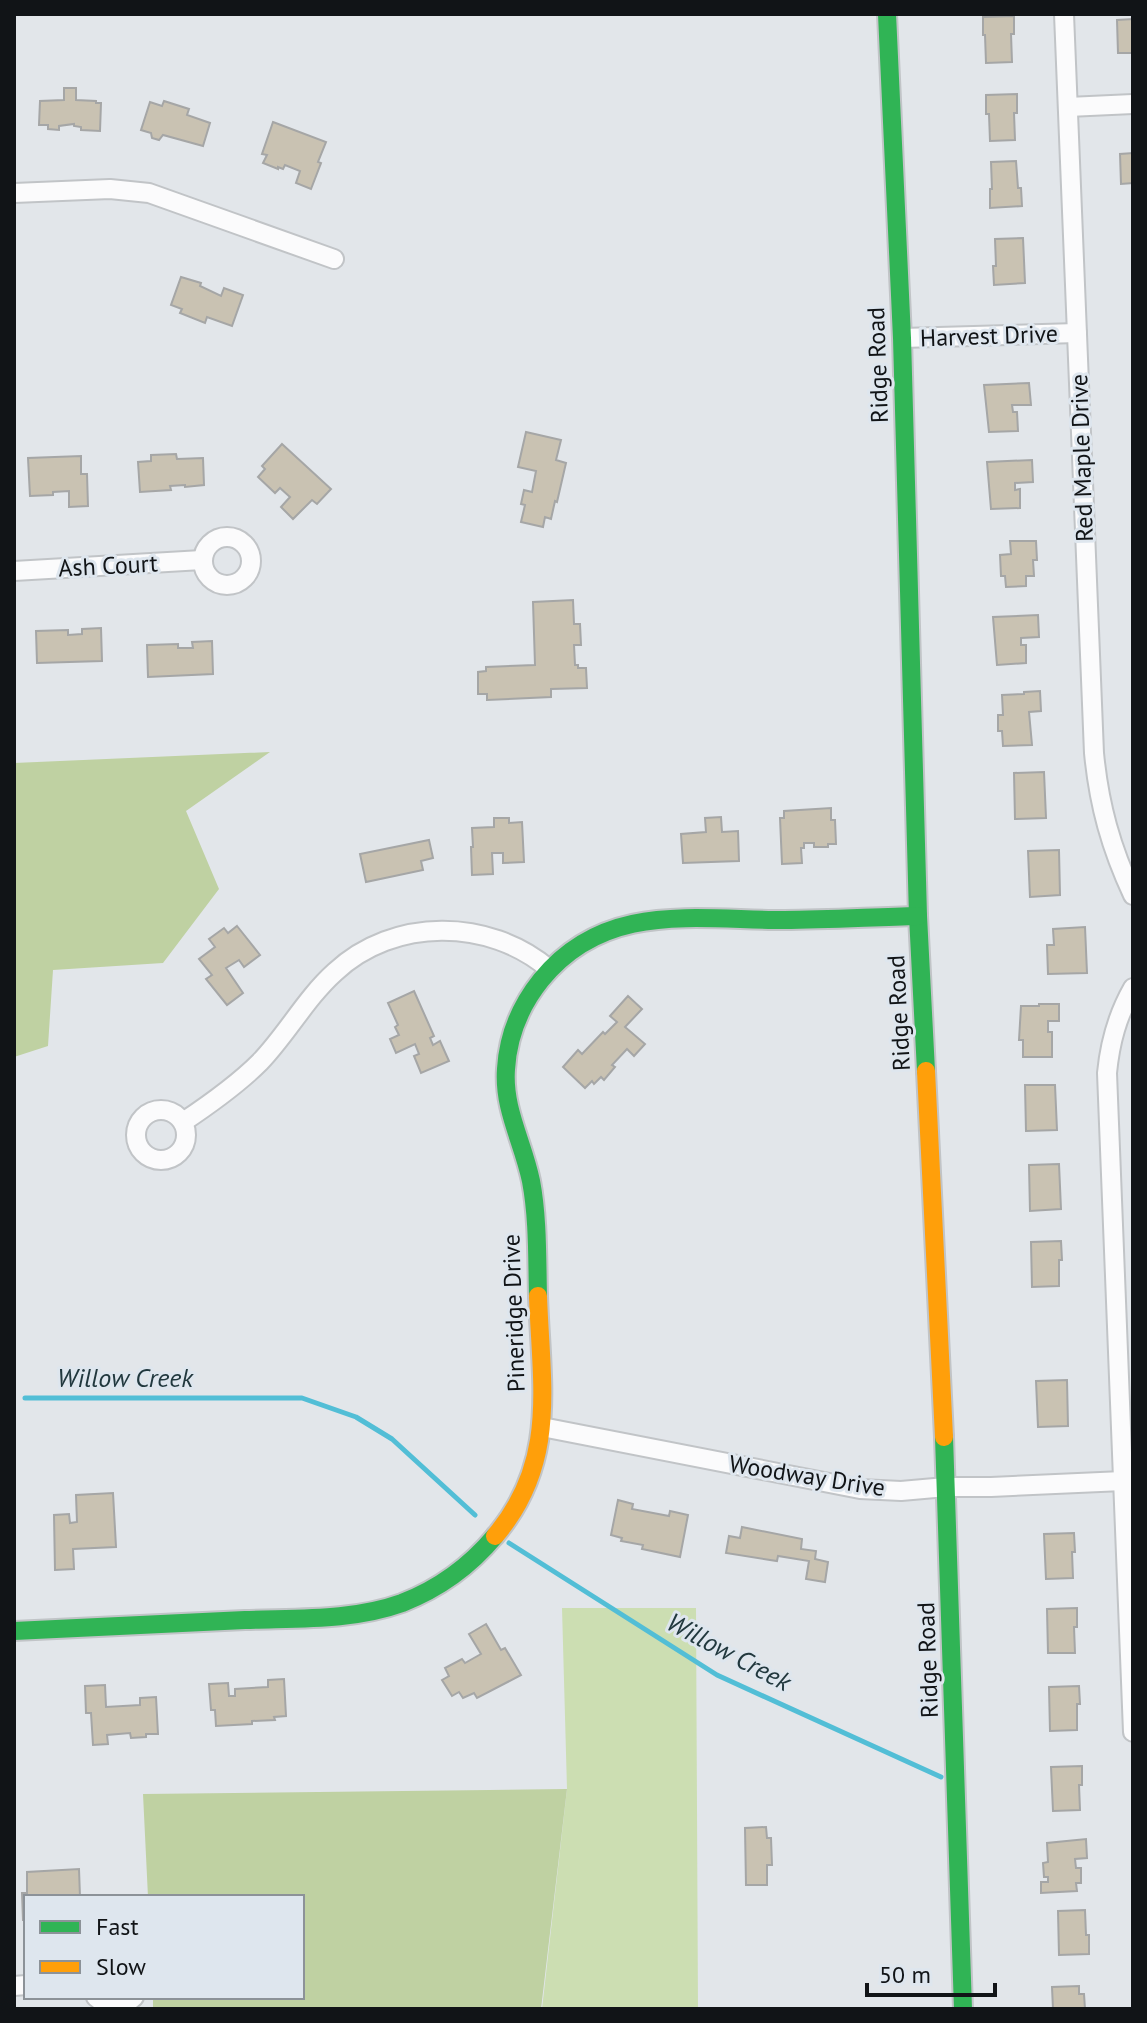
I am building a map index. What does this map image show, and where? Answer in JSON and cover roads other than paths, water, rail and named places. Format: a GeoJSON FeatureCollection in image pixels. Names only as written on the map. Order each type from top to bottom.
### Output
{"type":"FeatureCollection","features":[{"type":"Feature","properties":{"kind":"street","name":"Ridge Road"},"geometry":{"type":"LineString","coordinates":[[887,14],[902,338],[918,916],[946,1487],[963,2009]]}},
{"type":"Feature","properties":{"kind":"street","name":"Red Maple Drive"},"geometry":{"type":"LineString","coordinates":[[1064,14],[1093,737],[1097,786],[1105,826],[1133,895]]}},
{"type":"Feature","properties":{"kind":"street"},"geometry":{"type":"LineString","coordinates":[[1068,107],[1133,104]]}},
{"type":"Feature","properties":{"kind":"street"},"geometry":{"type":"LineString","coordinates":[[14,193],[110,189],[149,193],[334,259]]}},
{"type":"Feature","properties":{"kind":"street","name":"Harvest Drive"},"geometry":{"type":"LineString","coordinates":[[902,338],[1077,333]]}},
{"type":"Feature","properties":{"kind":"street","name":"Ash Court"},"geometry":{"type":"LineString","coordinates":[[14,571],[202,560]]}},
{"type":"Feature","properties":{"kind":"street","name":"Pineridge Drive"},"geometry":{"type":"LineString","coordinates":[[14,1631],[360,1614],[419,1596],[458,1573],[493,1541],[509,1519],[527,1485],[542,1427],[532,1185],[509,1110],[506,1066],[512,1032],[530,992],[549,969],[584,940],[624,924],[675,919],[918,916]]}},
{"type":"Feature","properties":{"kind":"street"},"geometry":{"type":"LineString","coordinates":[[183,1122],[226,1093],[259,1062],[336,971],[379,943],[423,932],[451,930],[481,934],[532,954],[549,969]]}},
{"type":"Feature","properties":{"kind":"street"},"geometry":{"type":"LineString","coordinates":[[1133,988],[1114,1028],[1107,1073],[1124,1282],[1123,1481],[1133,1732]]}},
{"type":"Feature","properties":{"kind":"street","name":"Woodway Drive"},"geometry":{"type":"LineString","coordinates":[[542,1427],[860,1489],[901,1491],[1123,1481]]}},
{"type":"Feature","properties":{"kind":"street"},"geometry":{"type":"LineString","coordinates":[[98,1999],[117,2007],[132,1999]]}},
{"type":"Feature","properties":{"kind":"waterway","name":"Willow Creek"},"geometry":{"type":"LineString","coordinates":[[25,1398],[302,1398],[356,1417],[392,1439],[475,1515]]}},
{"type":"Feature","properties":{"kind":"waterway","name":"Willow Creek"},"geometry":{"type":"LineString","coordinates":[[509,1543],[717,1675],[941,1777]]}}]}
